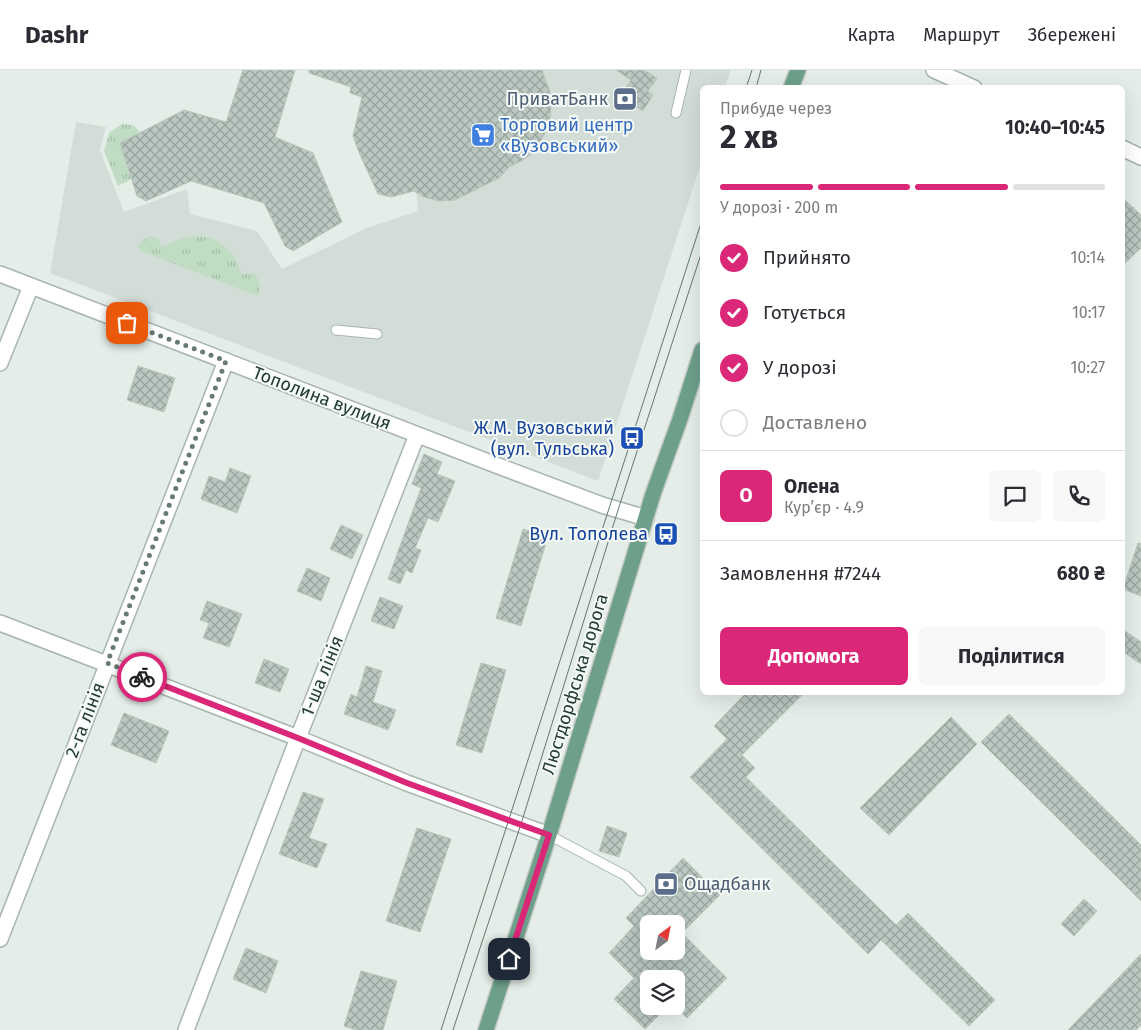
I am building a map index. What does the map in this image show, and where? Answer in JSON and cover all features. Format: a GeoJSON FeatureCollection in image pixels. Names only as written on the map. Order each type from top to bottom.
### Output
{"type":"FeatureCollection","features":[{"type":"Feature","properties":{"kind":"main road"},"geometry":{"type":"LineString","coordinates":[[792,85],[798,70]]}},
{"type":"Feature","properties":{"kind":"main road","name":"Люстдорфська дорога"},"geometry":{"type":"LineString","coordinates":[[486,1030],[549,835],[646,518],[700,356]]}},
{"type":"Feature","properties":{"kind":"street"},"geometry":{"type":"LineString","coordinates":[[934,70],[967,85]]}},
{"type":"Feature","properties":{"kind":"street"},"geometry":{"type":"LineString","coordinates":[[1125,149],[1141,157]]}},
{"type":"Feature","properties":{"kind":"street","name":"Тополина вулиця"},"geometry":{"type":"LineString","coordinates":[[0,274],[602,505],[646,518]]}},
{"type":"Feature","properties":{"kind":"street"},"geometry":{"type":"LineString","coordinates":[[0,363],[31,286]]}},
{"type":"Feature","properties":{"kind":"street","name":"2-га лінія"},"geometry":{"type":"LineString","coordinates":[[0,939],[226,361]]}},
{"type":"Feature","properties":{"kind":"street","name":"1-ша лінія"},"geometry":{"type":"LineString","coordinates":[[186,1030],[417,435]]}},
{"type":"Feature","properties":{"kind":"street"},"geometry":{"type":"LineString","coordinates":[[0,623],[298,738],[407,783],[549,835]]}},
{"type":"Feature","properties":{"kind":"lane"},"geometry":{"type":"LineString","coordinates":[[676,113],[686,70]]}},
{"type":"Feature","properties":{"kind":"lane"},"geometry":{"type":"LineString","coordinates":[[336,330],[377,334]]}},
{"type":"Feature","properties":{"kind":"lane"},"geometry":{"type":"LineString","coordinates":[[549,835],[626,876],[641,891]]}},
{"type":"Feature","properties":{"kind":"shaded area"},"geometry":{"type":"Polygon","coordinates":[[[440,70],[731,70],[726,85],[700,85],[700,166],[598,481],[50,273],[76,122],[106,127],[100,150],[124,212],[187,189],[190,214],[257,231],[282,269],[367,228],[418,211],[416,191],[440,70]]]}},
{"type":"Feature","properties":{"kind":"green space"},"geometry":{"type":"Polygon","coordinates":[[[122,124],[133,125],[141,133],[132,179],[118,186],[104,151],[109,133],[122,124]]]}},
{"type":"Feature","properties":{"kind":"green space"},"geometry":{"type":"Polygon","coordinates":[[[149,237],[159,239],[161,247],[180,239],[191,237],[211,238],[219,242],[232,254],[241,274],[254,273],[259,284],[258,296],[141,251],[138,247],[144,239],[149,237]]]}},
{"type":"Feature","properties":{"kind":"building"},"geometry":{"type":"Polygon","coordinates":[[[243,70],[295,70],[275,137],[313,153],[342,222],[293,251],[285,246],[264,203],[191,181],[146,201],[137,196],[120,143],[184,110],[226,122],[243,70]]]}},
{"type":"Feature","properties":{"kind":"building"},"geometry":{"type":"Polygon","coordinates":[[[309,70],[542,70],[550,92],[550,118],[547,130],[533,153],[509,167],[499,178],[455,200],[439,201],[424,197],[414,191],[391,197],[378,194],[353,136],[362,97],[350,93],[351,87],[309,73],[309,70]]]}},
{"type":"Feature","properties":{"kind":"building"},"geometry":{"type":"Polygon","coordinates":[[[616,70],[644,70],[657,78],[648,91],[653,95],[643,111],[620,96],[631,80],[616,70]]]}},
{"type":"Feature","properties":{"kind":"building"},"geometry":{"type":"Polygon","coordinates":[[[1125,200],[1141,215],[1141,248],[1125,263],[1125,200]]]}},
{"type":"Feature","properties":{"kind":"building"},"geometry":{"type":"Polygon","coordinates":[[[138,366],[175,378],[164,412],[127,400],[138,366]]]}},
{"type":"Feature","properties":{"kind":"building"},"geometry":{"type":"Polygon","coordinates":[[[424,454],[442,462],[437,474],[455,481],[438,522],[428,518],[415,548],[421,550],[412,573],[406,570],[400,584],[388,579],[421,488],[412,484],[424,454]]]}},
{"type":"Feature","properties":{"kind":"building"},"geometry":{"type":"Polygon","coordinates":[[[230,468],[251,476],[237,513],[201,499],[209,476],[225,482],[230,468]]]}},
{"type":"Feature","properties":{"kind":"building"},"geometry":{"type":"Polygon","coordinates":[[[341,525],[363,535],[352,559],[330,549],[341,525]]]}},
{"type":"Feature","properties":{"kind":"building"},"geometry":{"type":"Polygon","coordinates":[[[523,529],[548,536],[521,626],[496,618],[523,529]]]}},
{"type":"Feature","properties":{"kind":"building"},"geometry":{"type":"Polygon","coordinates":[[[1138,543],[1141,544],[1141,596],[1125,590],[1125,583],[1138,543]]]}},
{"type":"Feature","properties":{"kind":"building"},"geometry":{"type":"Polygon","coordinates":[[[307,568],[330,578],[321,601],[297,591],[307,568]]]}},
{"type":"Feature","properties":{"kind":"building"},"geometry":{"type":"Polygon","coordinates":[[[380,597],[403,606],[394,629],[371,621],[380,597]]]}},
{"type":"Feature","properties":{"kind":"building"},"geometry":{"type":"Polygon","coordinates":[[[207,601],[242,614],[229,647],[203,638],[209,623],[200,620],[207,601]]]}},
{"type":"Feature","properties":{"kind":"building"},"geometry":{"type":"Polygon","coordinates":[[[1125,631],[1141,642],[1141,664],[1125,653],[1125,631]]]}},
{"type":"Feature","properties":{"kind":"building"},"geometry":{"type":"Polygon","coordinates":[[[264,659],[289,669],[280,692],[255,683],[264,659]]]}},
{"type":"Feature","properties":{"kind":"building"},"geometry":{"type":"Polygon","coordinates":[[[481,663],[506,670],[482,753],[456,745],[481,663]]]}},
{"type":"Feature","properties":{"kind":"building"},"geometry":{"type":"Polygon","coordinates":[[[366,666],[382,671],[373,702],[396,710],[388,730],[344,714],[351,694],[357,697],[366,666]]]}},
{"type":"Feature","properties":{"kind":"building"},"geometry":{"type":"Polygon","coordinates":[[[744,695],[802,695],[742,755],[755,768],[746,777],[896,925],[908,913],[995,1000],[969,1026],[881,940],[868,954],[690,777],[727,739],[714,726],[744,695]]]}},
{"type":"Feature","properties":{"kind":"building"},"geometry":{"type":"Polygon","coordinates":[[[124,713],[169,731],[156,763],[111,745],[124,713]]]}},
{"type":"Feature","properties":{"kind":"building"},"geometry":{"type":"Polygon","coordinates":[[[1009,714],[1141,845],[1141,901],[981,742],[1009,714]]]}},
{"type":"Feature","properties":{"kind":"building"},"geometry":{"type":"Polygon","coordinates":[[[951,717],[977,744],[889,835],[860,808],[951,717]]]}},
{"type":"Feature","properties":{"kind":"building"},"geometry":{"type":"Polygon","coordinates":[[[303,792],[324,799],[309,838],[327,844],[317,868],[279,854],[303,792]]]}},
{"type":"Feature","properties":{"kind":"building"},"geometry":{"type":"Polygon","coordinates":[[[607,826],[627,833],[619,857],[599,851],[607,826]]]}},
{"type":"Feature","properties":{"kind":"building"},"geometry":{"type":"Polygon","coordinates":[[[417,828],[451,839],[420,932],[386,921],[417,828]]]}},
{"type":"Feature","properties":{"kind":"building"},"geometry":{"type":"Polygon","coordinates":[[[683,858],[720,895],[685,930],[685,915],[640,915],[640,960],[685,960],[685,936],[727,978],[687,1018],[684,1015],[685,970],[640,970],[640,1015],[659,1015],[645,1029],[614,999],[634,978],[609,953],[634,926],[626,918],[683,858]]]}},
{"type":"Feature","properties":{"kind":"building"},"geometry":{"type":"Polygon","coordinates":[[[1084,899],[1097,911],[1074,936],[1061,924],[1084,899]]]}},
{"type":"Feature","properties":{"kind":"building"},"geometry":{"type":"Polygon","coordinates":[[[246,948],[278,961],[266,993],[233,979],[246,948]]]}},
{"type":"Feature","properties":{"kind":"building"},"geometry":{"type":"Polygon","coordinates":[[[1141,954],[1141,1025],[1136,1030],[1068,1030],[1141,954]]]}},
{"type":"Feature","properties":{"kind":"building"},"geometry":{"type":"Polygon","coordinates":[[[361,971],[397,981],[383,1030],[356,1030],[344,1026],[361,971]]]}},
{"type":"Feature","properties":{"kind":"tram line"},"geometry":{"type":"LineString","coordinates":[[747,85],[752,70]]}},
{"type":"Feature","properties":{"kind":"tram line"},"geometry":{"type":"LineString","coordinates":[[757,85],[761,70]]}},
{"type":"Feature","properties":{"kind":"tram line"},"geometry":{"type":"LineString","coordinates":[[441,1030],[700,226]]}},
{"type":"Feature","properties":{"kind":"tram line"},"geometry":{"type":"LineString","coordinates":[[453,1030],[521,824],[618,510],[700,257]]}},
{"type":"Feature","properties":{"kind":"way so far"},"geometry":{"type":"LineString","coordinates":[[127,323],[226,361],[107,663],[142,677]]}},
{"type":"Feature","properties":{"kind":"place","name":"ПриватБанк"},"geometry":{"type":"Point","coordinates":[625,99]}},
{"type":"Feature","properties":{"kind":"place","name":"Торговий центр «Вузовський»"},"geometry":{"type":"Point","coordinates":[483,135]}},
{"type":"Feature","properties":{"kind":"place","name":"Ж.М. Вузовський (вул. Тульська)"},"geometry":{"type":"Point","coordinates":[632,438]}},
{"type":"Feature","properties":{"kind":"place","name":"Вул. Тополева"},"geometry":{"type":"Point","coordinates":[666,534]}},
{"type":"Feature","properties":{"kind":"place","name":"Ощадбанк"},"geometry":{"type":"Point","coordinates":[666,884]}},
{"type":"Feature","properties":{"kind":"route"},"geometry":{"type":"LineString","coordinates":[[142,677],[407,783],[549,835],[509,959]]}}]}
